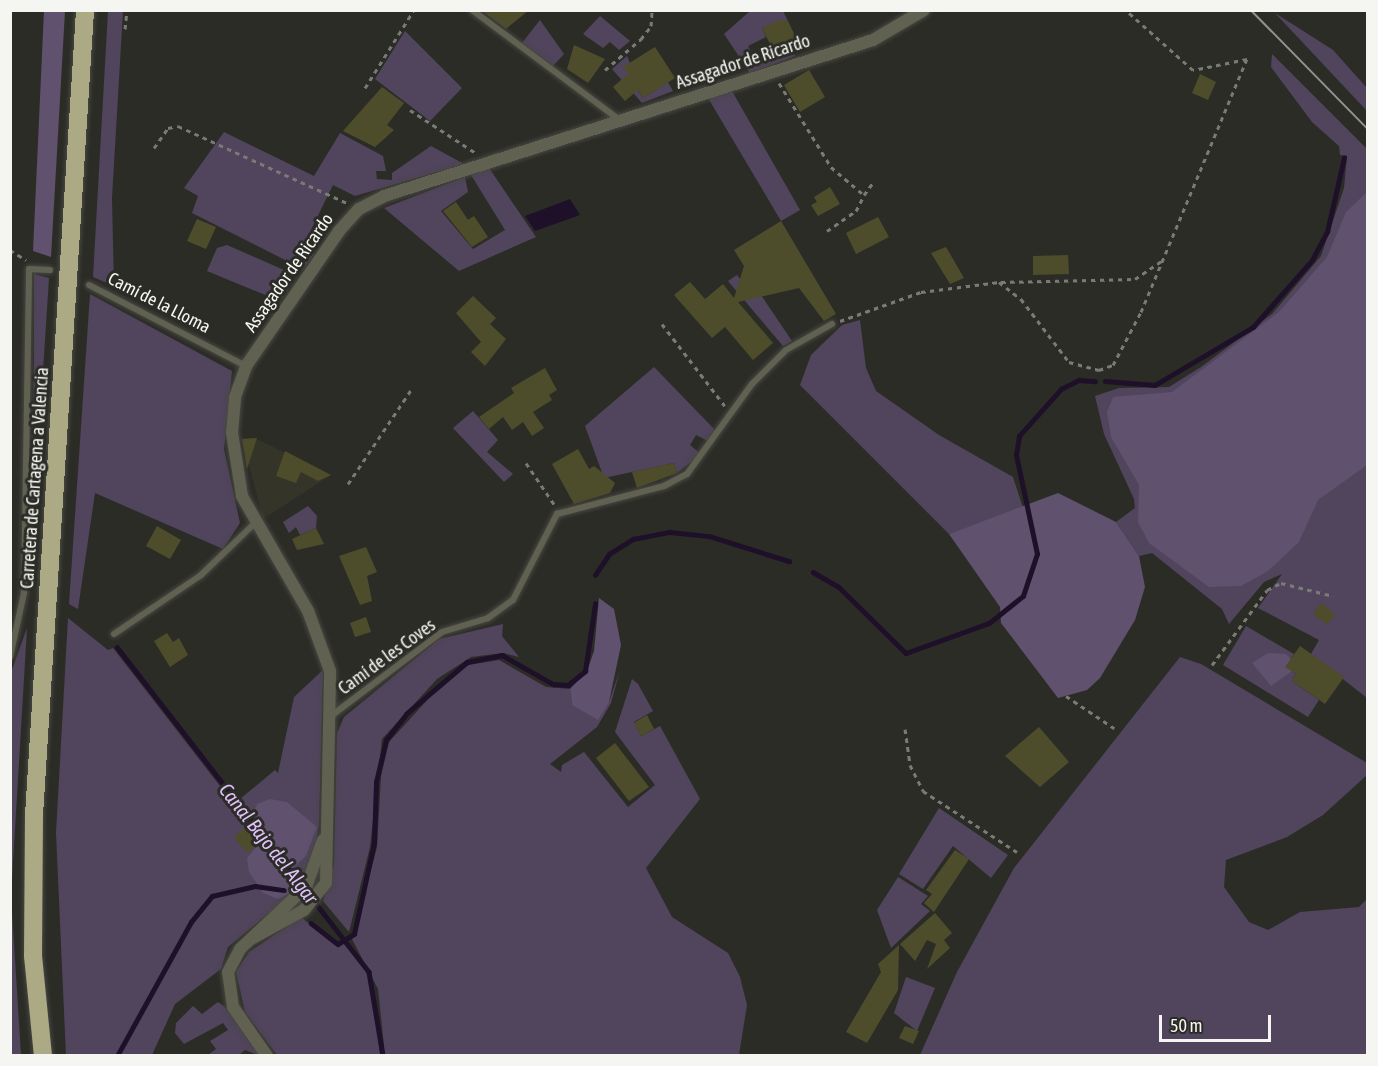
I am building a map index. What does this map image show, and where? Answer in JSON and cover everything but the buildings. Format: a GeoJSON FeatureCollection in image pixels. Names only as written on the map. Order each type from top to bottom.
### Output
{"type":"FeatureCollection","features":[{"type":"Feature","properties":{"kind":"highway","name":"Carretera de Cartagena a Valencia"},"geometry":{"type":"LineString","coordinates":[[43,1056],[33,956],[34,825],[85,10]]}},
{"type":"Feature","properties":{"kind":"street","name":"Assagador de Ricardo"},"geometry":{"type":"LineString","coordinates":[[267,1056],[240,1021],[227,982],[231,961],[251,939],[306,888],[327,825],[332,716],[330,671],[321,640],[291,578],[254,524],[237,477],[232,433],[235,398],[246,366],[339,231],[359,209],[384,196],[873,40],[924,10]]}},
{"type":"Feature","properties":{"kind":"lane"},"geometry":{"type":"LineString","coordinates":[[472,10],[621,121]]}},
{"type":"Feature","properties":{"kind":"lane"},"geometry":{"type":"LineString","coordinates":[[10,657],[24,593],[29,269],[35,266],[50,270]]}},
{"type":"Feature","properties":{"kind":"lane","name":"Camí de la Lloma"},"geometry":{"type":"LineString","coordinates":[[89,285],[246,366]]}},
{"type":"Feature","properties":{"kind":"lane"},"geometry":{"type":"LineString","coordinates":[[557,514],[664,486],[687,474],[752,384],[786,350],[832,324]]}},
{"type":"Feature","properties":{"kind":"lane","name":"Camí de les Coves"},"geometry":{"type":"LineString","coordinates":[[332,716],[442,632],[488,618],[513,600],[557,514]]}},
{"type":"Feature","properties":{"kind":"lane"},"geometry":{"type":"LineString","coordinates":[[114,634],[201,575],[254,524]]}},
{"type":"Feature","properties":{"kind":"path"},"geometry":{"type":"LineString","coordinates":[[125,29],[127,10]]}},
{"type":"Feature","properties":{"kind":"path"},"geometry":{"type":"LineString","coordinates":[[365,88],[414,10]]}},
{"type":"Feature","properties":{"kind":"path"},"geometry":{"type":"LineString","coordinates":[[605,70],[641,39],[651,26],[652,10]]}},
{"type":"Feature","properties":{"kind":"path"},"geometry":{"type":"LineString","coordinates":[[999,282],[1021,299],[1069,362],[1099,370],[1113,365],[1164,259],[1247,59],[1193,70],[1126,10]]}},
{"type":"Feature","properties":{"kind":"path"},"geometry":{"type":"LineString","coordinates":[[771,72],[831,167],[864,195]]}},
{"type":"Feature","properties":{"kind":"path"},"geometry":{"type":"LineString","coordinates":[[410,110],[444,137],[485,156],[488,163]]}},
{"type":"Feature","properties":{"kind":"path"},"geometry":{"type":"LineString","coordinates":[[154,148],[168,128],[178,126],[359,209]]}},
{"type":"Feature","properties":{"kind":"path"},"geometry":{"type":"LineString","coordinates":[[827,231],[856,211],[873,181]]}},
{"type":"Feature","properties":{"kind":"path"},"geometry":{"type":"LineString","coordinates":[[10,250],[35,266]]}},
{"type":"Feature","properties":{"kind":"path"},"geometry":{"type":"LineString","coordinates":[[832,324],[921,292],[999,282],[1135,279],[1164,259]]}},
{"type":"Feature","properties":{"kind":"path"},"geometry":{"type":"LineString","coordinates":[[662,324],[733,413]]}},
{"type":"Feature","properties":{"kind":"path"},"geometry":{"type":"LineString","coordinates":[[348,484],[411,390]]}},
{"type":"Feature","properties":{"kind":"path"},"geometry":{"type":"LineString","coordinates":[[526,463],[557,514]]}},
{"type":"Feature","properties":{"kind":"path"},"geometry":{"type":"LineString","coordinates":[[1212,665],[1267,590],[1281,583],[1333,596]]}},
{"type":"Feature","properties":{"kind":"path"},"geometry":{"type":"LineString","coordinates":[[1066,696],[1114,728]]}},
{"type":"Feature","properties":{"kind":"path"},"geometry":{"type":"LineString","coordinates":[[905,729],[910,765],[923,791],[1017,852]]}},
{"type":"Feature","properties":{"kind":"shaded area"},"geometry":{"type":"Polygon","coordinates":[[[44,11],[65,11],[51,257],[33,251],[44,11]]]}},
{"type":"Feature","properties":{"kind":"shaded area"},"geometry":{"type":"Polygon","coordinates":[[[108,11],[123,11],[112,198],[114,286],[93,277],[108,11]]]}},
{"type":"Feature","properties":{"kind":"shaded area"},"geometry":{"type":"Polygon","coordinates":[[[750,11],[783,11],[788,21],[762,28],[766,37],[748,46],[758,65],[792,48],[795,56],[750,73],[724,34],[750,11]]]}},
{"type":"Feature","properties":{"kind":"shaded area"},"geometry":{"type":"Polygon","coordinates":[[[1275,13],[1333,50],[1367,88],[1367,111],[1275,13]]]}},
{"type":"Feature","properties":{"kind":"shaded area"},"geometry":{"type":"Polygon","coordinates":[[[600,16],[630,41],[619,50],[610,42],[603,48],[583,34],[600,16]]]}},
{"type":"Feature","properties":{"kind":"shaded area"},"geometry":{"type":"Polygon","coordinates":[[[540,20],[564,54],[553,66],[522,43],[540,20]]]}},
{"type":"Feature","properties":{"kind":"shaded area"},"geometry":{"type":"Polygon","coordinates":[[[405,31],[462,88],[430,121],[375,79],[405,31]]]}},
{"type":"Feature","properties":{"kind":"shaded area"},"geometry":{"type":"Polygon","coordinates":[[[1272,54],[1367,149],[1367,698],[1311,654],[1319,640],[1258,608],[1282,574],[1264,582],[1229,624],[1222,609],[1152,553],[1139,556],[1116,522],[1135,508],[1134,499],[1104,434],[1095,396],[1119,388],[1169,387],[1201,367],[1272,314],[1321,256],[1344,188],[1347,156],[1340,155],[1339,146],[1312,122],[1271,67],[1272,54]]]}},
{"type":"Feature","properties":{"kind":"shaded area"},"geometry":{"type":"Polygon","coordinates":[[[627,56],[634,73],[629,77],[643,98],[668,82],[673,91],[642,103],[612,69],[627,56]]]}},
{"type":"Feature","properties":{"kind":"shaded area"},"geometry":{"type":"Polygon","coordinates":[[[732,91],[800,210],[781,221],[708,98],[732,91]]]}},
{"type":"Feature","properties":{"kind":"shaded area"},"geometry":{"type":"Polygon","coordinates":[[[224,132],[314,176],[340,133],[383,156],[386,171],[376,171],[377,179],[392,180],[392,173],[431,146],[464,164],[355,196],[333,185],[303,246],[314,254],[303,269],[192,213],[198,196],[184,188],[224,132]]]}},
{"type":"Feature","properties":{"kind":"shaded area"},"geometry":{"type":"Polygon","coordinates":[[[489,168],[536,237],[459,271],[384,208],[465,177],[468,192],[441,211],[473,249],[505,230],[471,175],[489,168]]]}},
{"type":"Feature","properties":{"kind":"shaded area"},"geometry":{"type":"Polygon","coordinates":[[[1367,192],[1367,465],[1318,500],[1299,542],[1268,571],[1241,586],[1209,587],[1149,543],[1138,522],[1139,485],[1111,437],[1107,412],[1113,397],[1172,392],[1279,312],[1327,257],[1346,212],[1367,192]]]}},
{"type":"Feature","properties":{"kind":"shaded area"},"geometry":{"type":"Polygon","coordinates":[[[570,199],[580,215],[535,231],[525,216],[570,199]]]}},
{"type":"Feature","properties":{"kind":"shaded area"},"geometry":{"type":"Polygon","coordinates":[[[227,245],[284,270],[293,282],[280,301],[207,271],[217,248],[227,245]]]}},
{"type":"Feature","properties":{"kind":"shaded area"},"geometry":{"type":"Polygon","coordinates":[[[34,274],[49,278],[29,588],[34,362],[34,274]]]}},
{"type":"Feature","properties":{"kind":"shaded area"},"geometry":{"type":"Polygon","coordinates":[[[737,275],[753,297],[761,295],[792,341],[783,346],[728,281],[737,275]]]}},
{"type":"Feature","properties":{"kind":"shaded area"},"geometry":{"type":"Polygon","coordinates":[[[90,294],[232,371],[224,449],[240,523],[223,549],[95,493],[78,609],[69,604],[90,294]]]}},
{"type":"Feature","properties":{"kind":"shaded area"},"geometry":{"type":"Polygon","coordinates":[[[860,320],[866,368],[876,391],[939,435],[1013,477],[1023,508],[949,534],[800,385],[811,355],[842,325],[860,320]]]}},
{"type":"Feature","properties":{"kind":"shaded area"},"geometry":{"type":"Polygon","coordinates":[[[654,367],[715,430],[708,441],[696,435],[690,445],[701,454],[677,473],[674,463],[604,478],[585,426],[654,367]]]}},
{"type":"Feature","properties":{"kind":"shaded area"},"geometry":{"type":"Polygon","coordinates":[[[473,411],[498,440],[487,452],[513,474],[504,482],[453,428],[473,411]]]}},
{"type":"Feature","properties":{"kind":"shaded area"},"geometry":{"type":"Polygon","coordinates":[[[242,439],[259,440],[331,475],[263,519],[242,439]]]}},
{"type":"Feature","properties":{"kind":"shaded area"},"geometry":{"type":"Polygon","coordinates":[[[1058,493],[1116,522],[1139,556],[1145,587],[1135,620],[1100,678],[1087,690],[1058,698],[1001,623],[1000,607],[949,534],[1058,493]]]}},
{"type":"Feature","properties":{"kind":"shaded area"},"geometry":{"type":"Polygon","coordinates":[[[308,506],[317,516],[316,528],[300,535],[296,527],[289,533],[283,522],[308,506]]]}},
{"type":"Feature","properties":{"kind":"shaded area"},"geometry":{"type":"Polygon","coordinates":[[[599,598],[614,609],[621,645],[609,702],[598,720],[572,705],[570,689],[587,671],[594,651],[599,598]]]}},
{"type":"Feature","properties":{"kind":"shaded area"},"geometry":{"type":"Polygon","coordinates":[[[68,618],[108,650],[113,648],[299,888],[228,947],[221,969],[175,1004],[152,1055],[66,1056],[56,833],[68,618]]]}},
{"type":"Feature","properties":{"kind":"shaded area"},"geometry":{"type":"Polygon","coordinates":[[[503,624],[502,636],[519,657],[503,653],[471,657],[437,679],[382,739],[370,847],[349,932],[323,901],[334,865],[337,733],[344,717],[439,639],[503,624]]]}},
{"type":"Feature","properties":{"kind":"shaded area"},"geometry":{"type":"Polygon","coordinates":[[[1246,626],[1294,654],[1285,667],[1296,674],[1292,681],[1319,700],[1308,717],[1223,665],[1246,626]]]}},
{"type":"Feature","properties":{"kind":"shaded area"},"geometry":{"type":"Polygon","coordinates":[[[27,628],[11,896],[21,1055],[11,1056],[10,675],[27,628]]]}},
{"type":"Feature","properties":{"kind":"shaded area"},"geometry":{"type":"Polygon","coordinates":[[[1268,653],[1286,654],[1298,667],[1271,686],[1252,663],[1268,653]]]}},
{"type":"Feature","properties":{"kind":"shaded area"},"geometry":{"type":"Polygon","coordinates":[[[1180,657],[1201,664],[1367,763],[1367,775],[1323,815],[1287,837],[1226,860],[1224,887],[1249,922],[1268,930],[1300,912],[1359,907],[1367,899],[1367,1055],[920,1055],[957,972],[1014,868],[1180,657]]]}},
{"type":"Feature","properties":{"kind":"shaded area"},"geometry":{"type":"Polygon","coordinates":[[[499,660],[546,687],[570,689],[572,705],[609,702],[620,670],[611,703],[597,727],[550,764],[561,772],[562,765],[584,752],[628,807],[655,785],[615,732],[632,679],[638,684],[653,711],[634,722],[641,736],[660,726],[700,799],[646,868],[672,917],[728,953],[740,977],[747,1005],[739,1055],[385,1055],[378,989],[352,939],[377,847],[381,776],[389,742],[441,685],[468,665],[499,660]]]}},
{"type":"Feature","properties":{"kind":"shaded area"},"geometry":{"type":"Polygon","coordinates":[[[323,670],[319,825],[314,856],[301,878],[240,799],[275,770],[278,773],[294,697],[323,670]]]}},
{"type":"Feature","properties":{"kind":"shaded area"},"geometry":{"type":"Polygon","coordinates":[[[270,799],[287,802],[317,827],[306,856],[287,873],[292,893],[278,899],[263,893],[249,872],[247,858],[266,836],[254,813],[257,804],[270,799]]]}},
{"type":"Feature","properties":{"kind":"shaded area"},"geometry":{"type":"Polygon","coordinates":[[[939,808],[1008,855],[991,878],[953,846],[923,889],[899,874],[939,808]]]}},
{"type":"Feature","properties":{"kind":"shaded area"},"geometry":{"type":"Polygon","coordinates":[[[898,877],[928,896],[921,904],[930,911],[891,948],[877,910],[898,877]]]}},
{"type":"Feature","properties":{"kind":"shaded area"},"geometry":{"type":"Polygon","coordinates":[[[301,917],[330,941],[344,944],[366,971],[373,988],[380,1055],[277,1055],[245,1012],[236,972],[249,952],[301,917]]]}},
{"type":"Feature","properties":{"kind":"shaded area"},"geometry":{"type":"Polygon","coordinates":[[[906,977],[935,988],[917,1031],[894,1013],[906,977]]]}},
{"type":"Feature","properties":{"kind":"shaded area"},"geometry":{"type":"Polygon","coordinates":[[[218,1002],[224,1006],[259,1055],[245,1050],[239,1055],[208,1055],[216,1049],[210,1041],[228,1030],[223,1023],[184,1044],[175,1033],[176,1023],[193,1006],[202,1014],[218,1002]]]}},
{"type":"Feature","properties":{"kind":"waterway"},"geometry":{"type":"LineString","coordinates":[[1105,381],[1155,385],[1253,327],[1312,260],[1327,232],[1344,158]]}},
{"type":"Feature","properties":{"kind":"waterway"},"geometry":{"type":"LineString","coordinates":[[813,572],[839,587],[906,653],[989,623],[1023,596],[1037,554],[1016,455],[1019,436],[1061,389],[1079,380],[1095,381]]}},
{"type":"Feature","properties":{"kind":"waterway"},"geometry":{"type":"LineString","coordinates":[[595,575],[609,554],[633,539],[670,532],[709,536],[789,561]]}},
{"type":"Feature","properties":{"kind":"waterway"},"geometry":{"type":"LineString","coordinates":[[311,923],[338,944],[354,934],[374,843],[376,782],[386,740],[406,714],[467,662],[502,655],[553,684],[568,685],[585,671],[595,604]]}},
{"type":"Feature","properties":{"kind":"waterway","name":"Canal Bajo del Algar"},"geometry":{"type":"LineString","coordinates":[[117,647],[369,972],[383,1056]]}},
{"type":"Feature","properties":{"kind":"waterway"},"geometry":{"type":"LineString","coordinates":[[117,1056],[191,922],[212,896],[255,886],[284,890]]}},
{"type":"Feature","properties":{"kind":"tram line"},"geometry":{"type":"LineString","coordinates":[[1251,10],[1368,129]]}}]}
